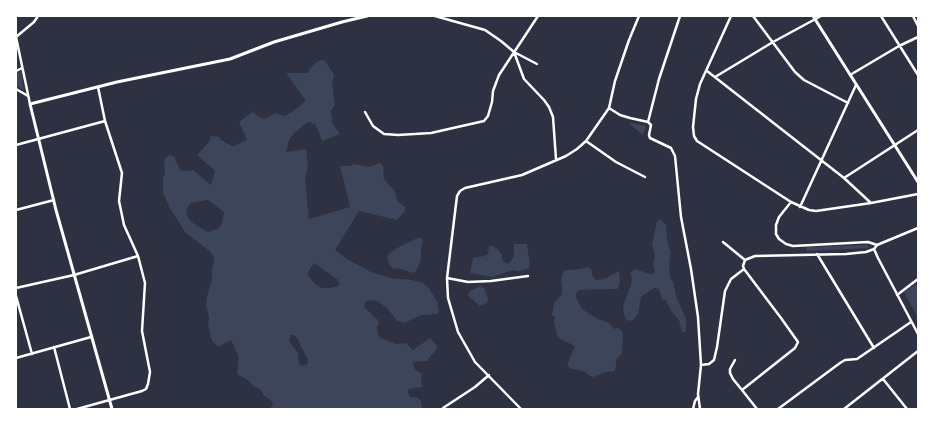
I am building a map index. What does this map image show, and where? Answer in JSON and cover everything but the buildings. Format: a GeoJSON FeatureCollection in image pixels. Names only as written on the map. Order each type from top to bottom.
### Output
{"type":"FeatureCollection","features":[{"type":"Feature","properties":{"kind":"street"},"geometry":{"type":"LineString","coordinates":[[38,16],[34,22],[16,37],[28,96],[54,200],[112,409]]}},
{"type":"Feature","properties":{"kind":"street"},"geometry":{"type":"LineString","coordinates":[[30,104],[98,87],[230,59],[274,42],[367,16]]}},
{"type":"Feature","properties":{"kind":"street"},"geometry":{"type":"LineString","coordinates":[[435,16],[485,30],[514,52],[537,64]]}},
{"type":"Feature","properties":{"kind":"street"},"geometry":{"type":"LineString","coordinates":[[364,112],[373,126],[384,134],[398,136],[431,133],[481,122],[488,116],[496,83],[514,52],[538,16]]}},
{"type":"Feature","properties":{"kind":"street"},"geometry":{"type":"LineString","coordinates":[[521,409],[475,362],[458,332],[448,298],[447,278],[456,196],[465,188],[522,175],[556,159],[566,156],[586,141],[609,108],[615,81],[639,16]]}},
{"type":"Feature","properties":{"kind":"street"},"geometry":{"type":"LineString","coordinates":[[680,16],[659,79],[648,122],[651,125],[649,133],[650,138],[671,148],[675,156],[681,217],[697,306],[701,365],[698,397],[700,409]]}},
{"type":"Feature","properties":{"kind":"street"},"geometry":{"type":"LineString","coordinates":[[731,16],[700,84],[696,98],[694,136],[697,141],[791,202],[800,207],[816,211],[918,194]]}},
{"type":"Feature","properties":{"kind":"street"},"geometry":{"type":"LineString","coordinates":[[753,16],[795,72],[804,80],[848,103]]}},
{"type":"Feature","properties":{"kind":"street"},"geometry":{"type":"LineString","coordinates":[[715,77],[814,18],[821,16]]}},
{"type":"Feature","properties":{"kind":"street"},"geometry":{"type":"LineString","coordinates":[[881,16],[918,75]]}},
{"type":"Feature","properties":{"kind":"street"},"geometry":{"type":"LineString","coordinates":[[913,16],[918,26]]}},
{"type":"Feature","properties":{"kind":"street"},"geometry":{"type":"LineString","coordinates":[[814,18],[896,145],[918,182]]}},
{"type":"Feature","properties":{"kind":"street"},"geometry":{"type":"LineString","coordinates":[[850,75],[899,46],[918,37]]}},
{"type":"Feature","properties":{"kind":"street"},"geometry":{"type":"LineString","coordinates":[[514,52],[524,79],[544,100],[553,117],[556,159]]}},
{"type":"Feature","properties":{"kind":"street"},"geometry":{"type":"LineString","coordinates":[[16,71],[22,68]]}},
{"type":"Feature","properties":{"kind":"street"},"geometry":{"type":"LineString","coordinates":[[707,71],[822,160],[871,203]]}},
{"type":"Feature","properties":{"kind":"street"},"geometry":{"type":"LineString","coordinates":[[800,207],[856,85]]}},
{"type":"Feature","properties":{"kind":"street"},"geometry":{"type":"LineString","coordinates":[[77,409],[146,389],[150,372],[142,331],[145,283],[138,256],[124,225],[119,200],[122,173],[105,120],[98,87]]}},
{"type":"Feature","properties":{"kind":"street"},"geometry":{"type":"LineString","coordinates":[[16,89],[28,96]]}},
{"type":"Feature","properties":{"kind":"street"},"geometry":{"type":"LineString","coordinates":[[609,108],[625,117],[648,122]]}},
{"type":"Feature","properties":{"kind":"street"},"geometry":{"type":"LineString","coordinates":[[16,145],[105,120]]}},
{"type":"Feature","properties":{"kind":"street"},"geometry":{"type":"LineString","coordinates":[[844,178],[918,130]]}},
{"type":"Feature","properties":{"kind":"street"},"geometry":{"type":"LineString","coordinates":[[586,141],[616,162],[645,177]]}},
{"type":"Feature","properties":{"kind":"street"},"geometry":{"type":"LineString","coordinates":[[16,210],[54,200]]}},
{"type":"Feature","properties":{"kind":"street"},"geometry":{"type":"LineString","coordinates":[[791,202],[779,217],[776,225],[776,234],[779,239],[786,244],[793,246],[868,242],[877,245]]}},
{"type":"Feature","properties":{"kind":"street"},"geometry":{"type":"LineString","coordinates":[[742,390],[795,348],[798,342],[744,269],[743,266],[745,260],[755,256],[846,254],[866,252],[874,249],[877,245],[918,228]]}},
{"type":"Feature","properties":{"kind":"street"},"geometry":{"type":"LineString","coordinates":[[723,242],[745,260]]}},
{"type":"Feature","properties":{"kind":"street"},"geometry":{"type":"LineString","coordinates":[[874,249],[918,334]]}},
{"type":"Feature","properties":{"kind":"street"},"geometry":{"type":"LineString","coordinates":[[817,254],[874,348]]}},
{"type":"Feature","properties":{"kind":"street"},"geometry":{"type":"LineString","coordinates":[[16,288],[74,275],[138,256]]}},
{"type":"Feature","properties":{"kind":"street"},"geometry":{"type":"LineString","coordinates":[[701,365],[709,364],[714,360],[726,291],[731,279],[744,269]]}},
{"type":"Feature","properties":{"kind":"street"},"geometry":{"type":"LineString","coordinates":[[447,278],[468,282],[491,281],[528,276]]}},
{"type":"Feature","properties":{"kind":"street"},"geometry":{"type":"LineString","coordinates":[[897,295],[918,279]]}},
{"type":"Feature","properties":{"kind":"street"},"geometry":{"type":"LineString","coordinates":[[16,296],[32,354]]}},
{"type":"Feature","properties":{"kind":"street"},"geometry":{"type":"LineString","coordinates":[[778,409],[840,363],[845,360],[857,359],[911,322]]}},
{"type":"Feature","properties":{"kind":"street"},"geometry":{"type":"LineString","coordinates":[[16,358],[91,337]]}},
{"type":"Feature","properties":{"kind":"street"},"geometry":{"type":"LineString","coordinates":[[54,347],[70,409]]}},
{"type":"Feature","properties":{"kind":"street"},"geometry":{"type":"LineString","coordinates":[[844,409],[918,351]]}},
{"type":"Feature","properties":{"kind":"street"},"geometry":{"type":"LineString","coordinates":[[735,360],[730,369],[730,373],[733,379],[757,409]]}},
{"type":"Feature","properties":{"kind":"street"},"geometry":{"type":"LineString","coordinates":[[443,408],[475,387],[489,375]]}},
{"type":"Feature","properties":{"kind":"street"},"geometry":{"type":"LineString","coordinates":[[883,378],[907,409]]}},
{"type":"Feature","properties":{"kind":"street"},"geometry":{"type":"LineString","coordinates":[[693,409],[695,401],[698,397]]}},
{"type":"Feature","properties":{"kind":"shaded area"},"geometry":{"type":"Polygon","coordinates":[[[321,60],[325,61],[334,75],[332,83],[335,105],[330,112],[332,115],[332,123],[340,134],[322,141],[315,123],[312,124],[311,122],[308,122],[294,133],[289,140],[286,152],[306,149],[308,165],[305,180],[309,219],[350,207],[340,166],[350,166],[354,164],[369,167],[380,163],[383,166],[384,179],[394,190],[398,202],[405,207],[405,211],[397,220],[359,211],[335,250],[347,259],[371,272],[391,278],[412,280],[423,283],[429,288],[437,302],[439,310],[438,314],[421,315],[405,323],[397,321],[387,308],[377,301],[368,300],[364,307],[377,319],[379,323],[377,327],[378,335],[381,338],[396,344],[406,343],[413,350],[430,338],[438,347],[427,361],[413,362],[415,370],[421,373],[422,387],[408,389],[408,393],[410,397],[418,398],[421,401],[422,409],[270,409],[273,404],[271,400],[264,396],[260,389],[253,386],[248,380],[237,374],[239,358],[231,340],[218,347],[212,341],[208,325],[209,317],[206,305],[212,280],[214,256],[185,232],[170,208],[163,193],[163,177],[165,173],[164,160],[167,156],[170,155],[174,157],[182,171],[193,170],[211,185],[215,171],[197,155],[208,143],[211,136],[219,137],[221,140],[232,146],[236,145],[247,140],[239,122],[254,111],[255,114],[262,119],[276,113],[284,116],[292,112],[306,101],[286,73],[307,73],[315,63],[321,60]],[[208,200],[191,203],[187,208],[186,213],[188,218],[193,223],[208,232],[219,228],[222,223],[224,212],[208,200]],[[314,263],[307,274],[319,287],[330,288],[340,284],[338,280],[314,263]],[[291,335],[289,341],[298,353],[299,363],[302,366],[307,364],[307,358],[297,338],[294,335],[291,335]]]}},
{"type":"Feature","properties":{"kind":"shaded area"},"geometry":{"type":"Polygon","coordinates":[[[21,71],[24,91],[16,85],[16,73],[21,71]]]}},
{"type":"Feature","properties":{"kind":"shaded area"},"geometry":{"type":"Polygon","coordinates":[[[627,122],[646,126],[643,135],[627,122]]]}},
{"type":"Feature","properties":{"kind":"shaded area"},"geometry":{"type":"Polygon","coordinates":[[[660,219],[666,225],[667,241],[671,252],[669,264],[670,276],[674,284],[676,296],[686,319],[686,332],[682,332],[679,320],[671,311],[666,300],[662,300],[659,289],[655,288],[641,297],[638,314],[633,320],[629,321],[624,315],[623,306],[631,285],[632,277],[630,273],[637,269],[648,274],[655,272],[653,264],[655,256],[652,244],[657,222],[660,219]]]}},
{"type":"Feature","properties":{"kind":"shaded area"},"geometry":{"type":"Polygon","coordinates":[[[417,238],[421,238],[423,242],[421,260],[416,271],[413,273],[392,268],[389,264],[387,256],[397,248],[417,238]]]}},
{"type":"Feature","properties":{"kind":"shaded area"},"geometry":{"type":"Polygon","coordinates":[[[514,244],[527,244],[530,265],[529,268],[520,271],[512,270],[493,277],[470,273],[473,258],[488,254],[489,246],[493,246],[497,249],[502,255],[504,262],[508,264],[514,257],[514,244]]]}},
{"type":"Feature","properties":{"kind":"shaded area"},"geometry":{"type":"Polygon","coordinates":[[[868,245],[869,248],[807,251],[806,247],[868,245]]]}},
{"type":"Feature","properties":{"kind":"shaded area"},"geometry":{"type":"Polygon","coordinates":[[[588,267],[591,269],[593,277],[596,280],[604,279],[619,271],[620,281],[618,289],[579,290],[576,293],[576,298],[582,309],[598,319],[609,323],[614,329],[618,328],[623,332],[622,354],[616,359],[616,367],[614,371],[605,372],[594,377],[583,371],[572,369],[567,365],[575,346],[558,338],[554,322],[555,317],[552,315],[554,303],[562,294],[561,282],[563,272],[566,270],[588,267]]]}},
{"type":"Feature","properties":{"kind":"shaded area"},"geometry":{"type":"Polygon","coordinates":[[[918,283],[918,318],[904,292],[918,283]]]}},
{"type":"Feature","properties":{"kind":"shaded area"},"geometry":{"type":"Polygon","coordinates":[[[480,286],[484,288],[488,299],[487,303],[480,306],[468,296],[469,292],[480,286]]]}}]}
